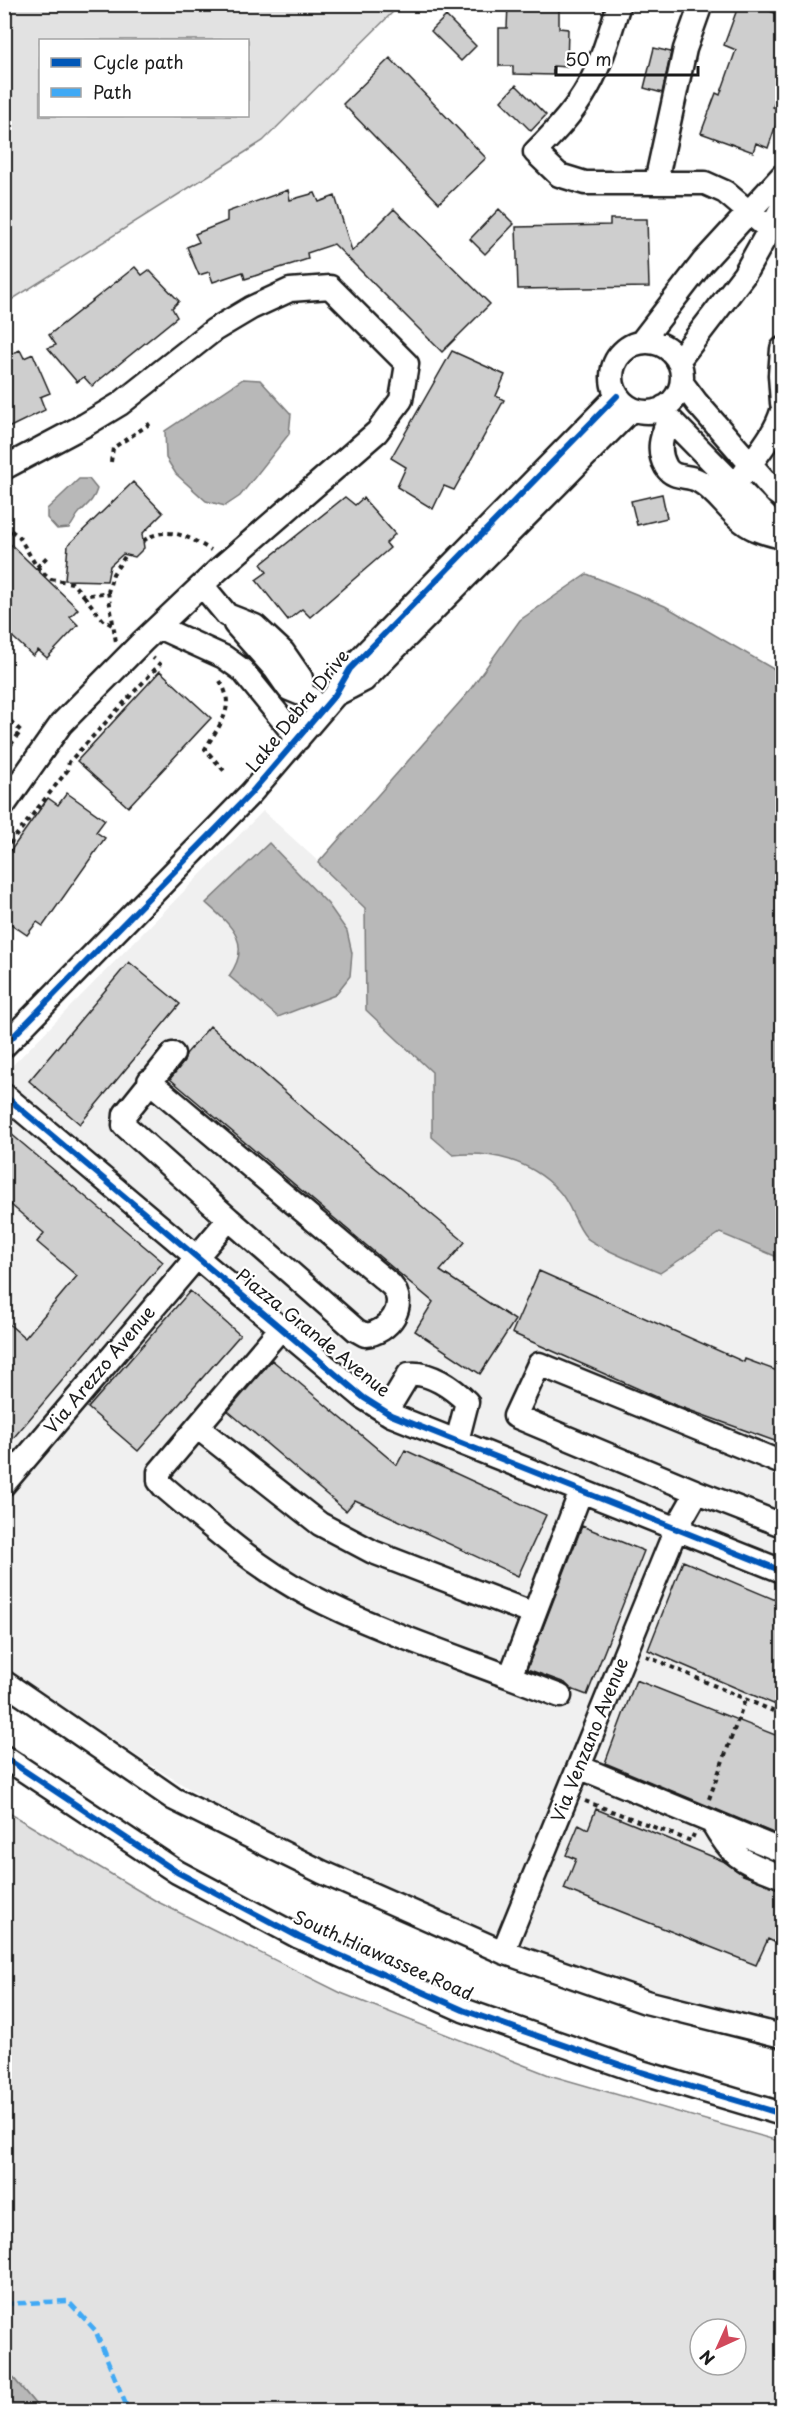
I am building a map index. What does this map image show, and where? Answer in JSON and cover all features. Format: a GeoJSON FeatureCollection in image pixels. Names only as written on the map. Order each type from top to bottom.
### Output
{"type":"FeatureCollection","features":[{"type":"Feature","properties":{"kind":"street"},"geometry":{"type":"LineString","coordinates":[[619,4],[607,42],[588,87],[554,133],[535,152],[559,175],[585,183],[705,183],[725,192],[770,230]]}},
{"type":"Feature","properties":{"kind":"street"},"geometry":{"type":"LineString","coordinates":[[656,182],[685,49],[701,4]]}},
{"type":"Feature","properties":{"kind":"street"},"geometry":{"type":"LineString","coordinates":[[783,176],[703,262],[642,341],[626,348],[616,358],[611,374],[613,390],[624,403],[651,412],[667,413],[709,459],[730,496],[755,529],[783,535]]}},
{"type":"Feature","properties":{"kind":"street"},"geometry":{"type":"LineString","coordinates":[[730,496],[697,479],[680,478],[667,470],[659,452],[660,441],[667,413],[676,397],[680,372],[744,275],[783,207]]}},
{"type":"Feature","properties":{"kind":"street"},"geometry":{"type":"LineString","coordinates":[[4,468],[120,404],[214,330],[251,308],[290,290],[330,287],[407,364],[401,400],[377,432],[202,585],[140,644],[61,724],[4,805]]}},
{"type":"Feature","properties":{"kind":"street"},"geometry":{"type":"LineString","coordinates":[[642,341],[665,346],[680,372],[728,439],[757,454],[775,492],[783,497]]}},
{"type":"Feature","properties":{"kind":"street"},"geometry":{"type":"LineString","coordinates":[[783,349],[780,375],[783,403]]}},
{"type":"Feature","properties":{"kind":"street","name":"Lake Debra Drive"},"geometry":{"type":"LineString","coordinates":[[4,1046],[251,793],[330,701],[364,680],[624,403]]}},
{"type":"Feature","properties":{"kind":"street"},"geometry":{"type":"LineString","coordinates":[[730,496],[777,428],[783,411]]}},
{"type":"Feature","properties":{"kind":"street"},"geometry":{"type":"LineString","coordinates":[[697,479],[709,459],[728,439]]}},
{"type":"Feature","properties":{"kind":"street"},"geometry":{"type":"LineString","coordinates":[[202,585],[289,689],[330,701]]}},
{"type":"Feature","properties":{"kind":"street"},"geometry":{"type":"LineString","coordinates":[[226,615],[255,626],[283,652],[301,678],[302,693]]}},
{"type":"Feature","properties":{"kind":"street"},"geometry":{"type":"LineString","coordinates":[[158,627],[224,657],[242,670],[298,739]]}},
{"type":"Feature","properties":{"kind":"street"},"geometry":{"type":"LineString","coordinates":[[242,670],[259,652]]}},
{"type":"Feature","properties":{"kind":"street"},"geometry":{"type":"LineString","coordinates":[[149,1081],[391,1285],[399,1299],[399,1307],[388,1325],[379,1331],[365,1335],[229,1219],[124,1125],[125,1114],[149,1081],[172,1054]]}},
{"type":"Feature","properties":{"kind":"street","name":"Piazza Grande Avenue"},"geometry":{"type":"LineString","coordinates":[[4,1095],[364,1398],[386,1412],[676,1529],[777,1581]]}},
{"type":"Feature","properties":{"kind":"street","name":"Via Arezzo Avenue"},"geometry":{"type":"LineString","coordinates":[[4,1484],[229,1219]]}},
{"type":"Feature","properties":{"kind":"street"},"geometry":{"type":"LineString","coordinates":[[281,1328],[159,1472],[159,1481],[243,1553],[308,1595],[397,1634],[560,1696]]}},
{"type":"Feature","properties":{"kind":"street"},"geometry":{"type":"LineString","coordinates":[[783,1463],[539,1364],[515,1416],[697,1492],[783,1525]]}},
{"type":"Feature","properties":{"kind":"street"},"geometry":{"type":"LineString","coordinates":[[386,1412],[409,1374],[420,1373],[458,1393],[467,1402],[457,1441]]}},
{"type":"Feature","properties":{"kind":"street"},"geometry":{"type":"LineString","coordinates":[[197,1427],[320,1524],[373,1552],[534,1614]]}},
{"type":"Feature","properties":{"kind":"street"},"geometry":{"type":"LineString","coordinates":[[510,1677],[581,1491]]}},
{"type":"Feature","properties":{"kind":"street","name":"Via Venzano Avenue"},"geometry":{"type":"LineString","coordinates":[[503,1952],[676,1529],[697,1492]]}},
{"type":"Feature","properties":{"kind":"street"},"geometry":{"type":"LineString","coordinates":[[4,1682],[101,1750],[189,1807],[322,1872],[503,1952],[645,2002],[781,2031]]}},
{"type":"Feature","properties":{"kind":"street","name":"South Hiawassee Road"},"geometry":{"type":"LineString","coordinates":[[4,1757],[177,1872],[299,1937],[463,2010],[641,2073],[783,2114]]}},
{"type":"Feature","properties":{"kind":"street"},"geometry":{"type":"LineString","coordinates":[[579,1767],[783,1851]]}},
{"type":"Feature","properties":{"kind":"street"},"geometry":{"type":"LineString","coordinates":[[707,1820],[731,1852],[742,1860],[783,1877]]}},
{"type":"Feature","properties":{"kind":"path"},"geometry":{"type":"LineString","coordinates":[[111,462],[113,447],[151,423]]}},
{"type":"Feature","properties":{"kind":"path"},"geometry":{"type":"LineString","coordinates":[[4,525],[19,537],[37,567],[51,579],[72,583],[103,620],[114,626]]}},
{"type":"Feature","properties":{"kind":"path"},"geometry":{"type":"LineString","coordinates":[[143,541],[151,536],[164,533],[183,534],[230,560]]}},
{"type":"Feature","properties":{"kind":"path"},"geometry":{"type":"LineString","coordinates":[[119,665],[108,592],[113,574],[126,555]]}},
{"type":"Feature","properties":{"kind":"path"},"geometry":{"type":"LineString","coordinates":[[37,567],[47,557]]}},
{"type":"Feature","properties":{"kind":"path"},"geometry":{"type":"LineString","coordinates":[[84,596],[108,592]]}},
{"type":"Feature","properties":{"kind":"path"},"geometry":{"type":"LineString","coordinates":[[4,851],[67,771],[69,762],[160,664],[140,644]]}},
{"type":"Feature","properties":{"kind":"path"},"geometry":{"type":"LineString","coordinates":[[216,675],[225,690],[228,702],[227,712],[205,749],[226,773]]}},
{"type":"Feature","properties":{"kind":"path"},"geometry":{"type":"LineString","coordinates":[[4,715],[21,731],[4,754]]}},
{"type":"Feature","properties":{"kind":"path"},"geometry":{"type":"LineString","coordinates":[[777,1581],[783,1595]]}},
{"type":"Feature","properties":{"kind":"path"},"geometry":{"type":"LineString","coordinates":[[638,1652],[783,1715]]}},
{"type":"Feature","properties":{"kind":"path"},"geometry":{"type":"LineString","coordinates":[[584,1800],[691,1841],[707,1820],[745,1700]]}},
{"type":"Feature","properties":{"kind":"shaded area"},"geometry":{"type":"Polygon","coordinates":[[[5,4],[400,4],[263,141],[5,304],[5,4]]]}},
{"type":"Feature","properties":{"kind":"shaded area"},"geometry":{"type":"Polygon","coordinates":[[[243,379],[260,380],[291,414],[289,434],[240,496],[225,506],[206,501],[176,474],[166,458],[165,431],[243,379]]]}},
{"type":"Feature","properties":{"kind":"shaded area"},"geometry":{"type":"Polygon","coordinates":[[[79,479],[89,479],[97,489],[96,493],[69,528],[57,529],[47,518],[47,509],[79,479]]]}},
{"type":"Feature","properties":{"kind":"shaded area"},"geometry":{"type":"Polygon","coordinates":[[[587,574],[665,606],[782,674],[782,1259],[720,1233],[660,1273],[608,1250],[586,1237],[562,1195],[535,1171],[496,1156],[453,1155],[432,1137],[432,1072],[366,1010],[365,908],[318,863],[467,694],[520,620],[587,574]]]}},
{"type":"Feature","properties":{"kind":"shaded area"},"geometry":{"type":"Polygon","coordinates":[[[263,811],[321,864],[782,1139],[782,2028],[660,1998],[552,1959],[404,1899],[304,1853],[211,1802],[149,1764],[5,1667],[4,1074],[263,811]]]}},
{"type":"Feature","properties":{"kind":"shaded area"},"geometry":{"type":"Polygon","coordinates":[[[269,843],[328,904],[347,931],[352,953],[350,976],[335,995],[278,1017],[229,976],[236,964],[239,944],[231,927],[206,903],[269,843]]]}},
{"type":"Feature","properties":{"kind":"shaded area"},"geometry":{"type":"Polygon","coordinates":[[[4,1810],[156,1901],[341,1993],[549,2075],[782,2142],[782,2411],[41,2411],[5,2368],[4,1810]]]}},
{"type":"Feature","properties":{"kind":"shaded area"},"geometry":{"type":"Polygon","coordinates":[[[5,2368],[41,2411],[5,2411],[5,2368]]]}},
{"type":"Feature","properties":{"kind":"building"},"geometry":{"type":"Polygon","coordinates":[[[508,4],[559,4],[559,28],[568,29],[567,67],[553,66],[553,75],[513,74],[513,66],[499,66],[499,28],[507,28],[508,4]]]}},
{"type":"Feature","properties":{"kind":"building"},"geometry":{"type":"Polygon","coordinates":[[[739,4],[751,4],[783,16],[783,80],[773,107],[781,110],[768,148],[756,143],[753,152],[701,133],[716,93],[720,95],[736,50],[724,45],[739,4]]]}},
{"type":"Feature","properties":{"kind":"building"},"geometry":{"type":"Polygon","coordinates":[[[446,16],[476,46],[461,61],[431,31],[446,16]]]}},
{"type":"Feature","properties":{"kind":"building"},"geometry":{"type":"Polygon","coordinates":[[[654,48],[671,52],[662,93],[644,88],[654,48]]]}},
{"type":"Feature","properties":{"kind":"building"},"geometry":{"type":"Polygon","coordinates":[[[390,58],[486,158],[439,203],[343,104],[390,58]]]}},
{"type":"Feature","properties":{"kind":"building"},"geometry":{"type":"Polygon","coordinates":[[[516,85],[546,115],[531,131],[501,101],[516,85]]]}},
{"type":"Feature","properties":{"kind":"building"},"geometry":{"type":"Polygon","coordinates":[[[288,190],[290,200],[315,193],[319,202],[335,196],[352,251],[394,209],[490,304],[442,352],[334,244],[307,253],[308,259],[245,279],[243,272],[213,282],[209,272],[199,275],[187,247],[199,242],[195,234],[227,221],[227,212],[288,190]]]}},
{"type":"Feature","properties":{"kind":"building"},"geometry":{"type":"Polygon","coordinates":[[[499,209],[514,224],[485,254],[470,239],[499,209]]]}},
{"type":"Feature","properties":{"kind":"building"},"geometry":{"type":"Polygon","coordinates":[[[610,219],[647,219],[649,287],[518,289],[516,227],[610,225],[610,219]]]}},
{"type":"Feature","properties":{"kind":"building"},"geometry":{"type":"Polygon","coordinates":[[[135,267],[142,275],[149,270],[179,301],[172,308],[177,317],[92,386],[84,377],[77,382],[48,348],[56,345],[49,335],[135,267]]]}},
{"type":"Feature","properties":{"kind":"building"},"geometry":{"type":"Polygon","coordinates":[[[20,350],[24,358],[33,354],[50,393],[40,397],[45,410],[4,430],[4,357],[20,350]]]}},
{"type":"Feature","properties":{"kind":"building"},"geometry":{"type":"Polygon","coordinates":[[[452,351],[505,375],[496,396],[504,400],[454,490],[444,486],[433,509],[397,487],[406,467],[391,458],[452,351]]]}},
{"type":"Feature","properties":{"kind":"building"},"geometry":{"type":"Polygon","coordinates":[[[133,482],[163,513],[142,534],[144,548],[135,557],[123,554],[110,566],[107,581],[65,580],[68,545],[133,482]]]}},
{"type":"Feature","properties":{"kind":"building"},"geometry":{"type":"Polygon","coordinates":[[[662,494],[667,518],[637,525],[631,501],[662,494]]]}},
{"type":"Feature","properties":{"kind":"building"},"geometry":{"type":"Polygon","coordinates":[[[345,497],[355,505],[363,498],[395,534],[386,543],[390,548],[310,617],[302,609],[288,620],[256,580],[267,572],[261,564],[345,497]]]}},
{"type":"Feature","properties":{"kind":"building"},"geometry":{"type":"Polygon","coordinates":[[[4,538],[78,609],[70,617],[78,625],[47,658],[38,650],[33,656],[4,629],[4,538]]]}},
{"type":"Feature","properties":{"kind":"building"},"geometry":{"type":"Polygon","coordinates":[[[160,671],[211,718],[128,807],[77,761],[160,671]]]}},
{"type":"Feature","properties":{"kind":"building"},"geometry":{"type":"Polygon","coordinates":[[[67,793],[105,820],[96,832],[105,838],[43,926],[37,922],[27,935],[4,919],[4,860],[48,798],[58,805],[67,793]]]}},
{"type":"Feature","properties":{"kind":"building"},"geometry":{"type":"Polygon","coordinates":[[[129,962],[180,1004],[80,1124],[29,1081],[129,962]]]}},
{"type":"Feature","properties":{"kind":"building"},"geometry":{"type":"Polygon","coordinates":[[[210,1026],[308,1112],[465,1242],[440,1271],[515,1320],[480,1374],[415,1331],[433,1302],[170,1079],[184,1062],[186,1054],[210,1026]]]}},
{"type":"Feature","properties":{"kind":"building"},"geometry":{"type":"Polygon","coordinates":[[[4,1128],[163,1262],[4,1449],[4,1320],[25,1338],[77,1276],[37,1242],[44,1233],[4,1199],[4,1128]]]}},
{"type":"Feature","properties":{"kind":"building"},"geometry":{"type":"Polygon","coordinates":[[[539,1271],[744,1362],[745,1359],[783,1373],[783,1444],[675,1405],[512,1333],[539,1271]]]}},
{"type":"Feature","properties":{"kind":"building"},"geometry":{"type":"Polygon","coordinates":[[[190,1291],[240,1335],[138,1451],[88,1408],[190,1291]]]}},
{"type":"Feature","properties":{"kind":"building"},"geometry":{"type":"Polygon","coordinates":[[[272,1360],[397,1465],[405,1450],[546,1515],[518,1576],[355,1500],[346,1511],[228,1411],[272,1360]]]}},
{"type":"Feature","properties":{"kind":"building"},"geometry":{"type":"Polygon","coordinates":[[[582,1526],[644,1551],[587,1695],[571,1689],[565,1683],[527,1669],[582,1526]]]}},
{"type":"Feature","properties":{"kind":"building"},"geometry":{"type":"Polygon","coordinates":[[[683,1561],[783,1603],[783,1708],[648,1650],[683,1561]]]}},
{"type":"Feature","properties":{"kind":"building"},"geometry":{"type":"Polygon","coordinates":[[[636,1680],[783,1738],[783,1837],[605,1763],[636,1680]]]}},
{"type":"Feature","properties":{"kind":"building"},"geometry":{"type":"Polygon","coordinates":[[[596,1809],[723,1861],[743,1875],[783,1890],[783,1929],[776,1943],[768,1939],[756,1965],[564,1889],[576,1859],[566,1855],[579,1824],[588,1829],[596,1809]]]}},
{"type":"Feature","properties":{"kind":"marked path"},"geometry":{"type":"LineString","coordinates":[[4,2304],[68,2301],[95,2330],[129,2412]]}},
{"type":"Feature","properties":{"kind":"cycle path"},"geometry":{"type":"LineString","coordinates":[[4,1046],[251,793],[335,695],[350,669],[617,396]]}},
{"type":"Feature","properties":{"kind":"cycle path"},"geometry":{"type":"LineString","coordinates":[[4,1095],[364,1398],[391,1415],[782,1571]]}},
{"type":"Feature","properties":{"kind":"cycle path"},"geometry":{"type":"LineString","coordinates":[[4,1757],[177,1872],[299,1937],[463,2010],[641,2072],[782,2114]]}}]}
